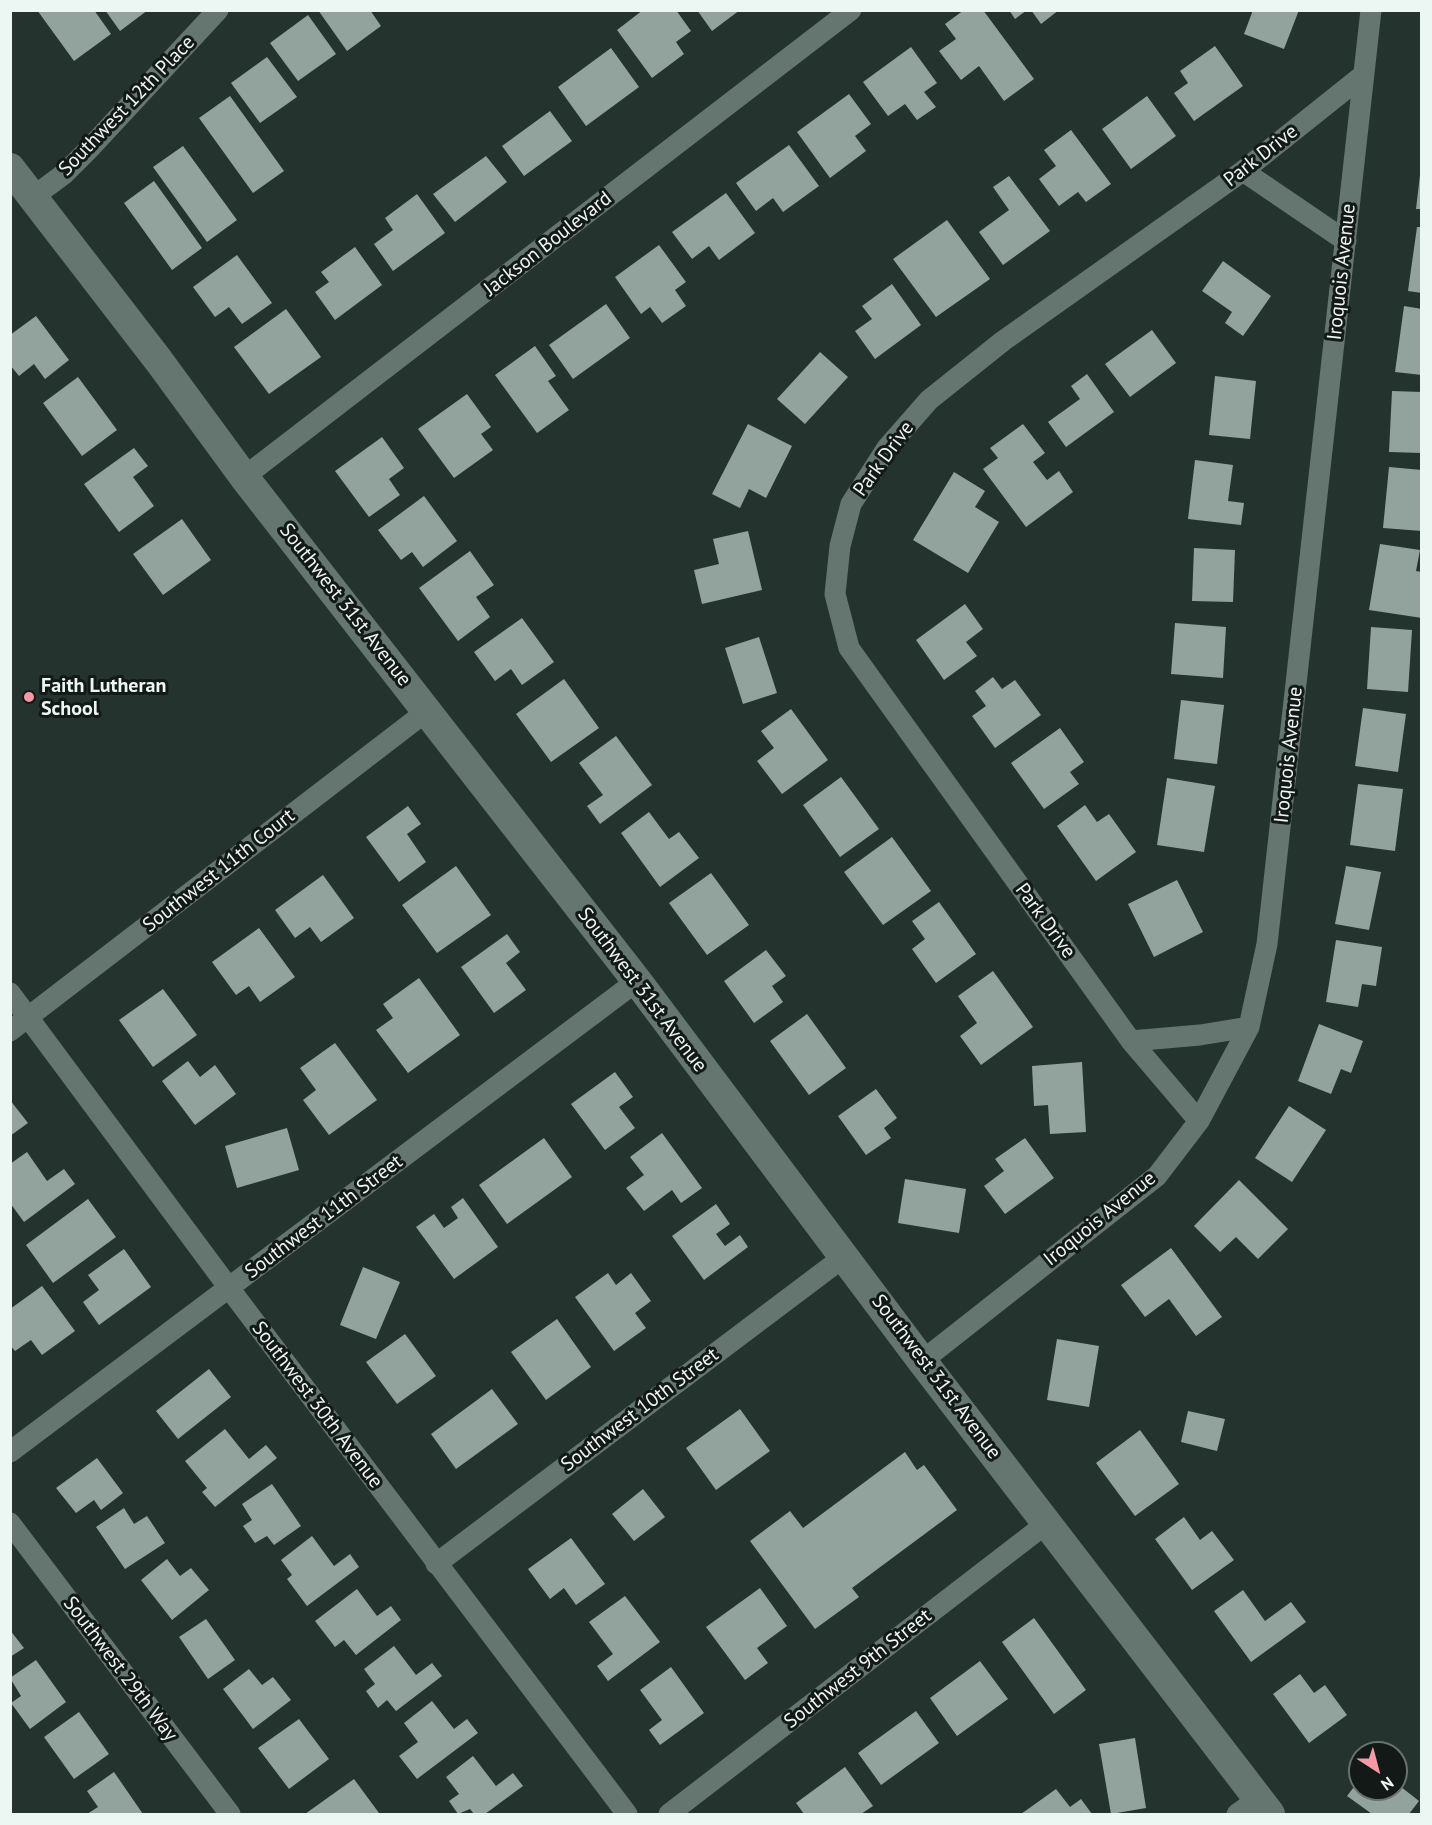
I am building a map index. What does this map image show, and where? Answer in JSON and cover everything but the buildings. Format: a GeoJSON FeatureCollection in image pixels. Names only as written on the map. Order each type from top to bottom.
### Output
{"type":"FeatureCollection","features":[{"type":"Feature","properties":{"kind":"main road","name":"Southwest 31st Avenue"},"geometry":{"type":"LineString","coordinates":[[10,168],[159,361],[244,477],[637,981],[922,1361],[1047,1523],[1255,1809]]}},
{"type":"Feature","properties":{"kind":"street","name":"Southwest 12th Place"},"geometry":{"type":"LineString","coordinates":[[33,197],[64,174],[218,10]]}},
{"type":"Feature","properties":{"kind":"street","name":"Jackson Boulevard"},"geometry":{"type":"LineString","coordinates":[[244,477],[852,10]]}},
{"type":"Feature","properties":{"kind":"street","name":"Iroquois Avenue"},"geometry":{"type":"LineString","coordinates":[[922,1361],[1156,1176],[1199,1121],[1249,1027],[1267,944],[1371,10]]}},
{"type":"Feature","properties":{"kind":"street","name":"Park Drive"},"geometry":{"type":"LineString","coordinates":[[1199,1121],[1131,1041],[849,648],[835,594],[840,546],[851,504],[887,448],[929,400],[1003,341],[1244,171],[1362,76]]}},
{"type":"Feature","properties":{"kind":"street"},"geometry":{"type":"LineString","coordinates":[[1244,171],[1346,241]]}},
{"type":"Feature","properties":{"kind":"street","name":"Southwest 11th Court"},"geometry":{"type":"LineString","coordinates":[[10,1031],[427,711]]}},
{"type":"Feature","properties":{"kind":"street","name":"Southwest 11th Street"},"geometry":{"type":"LineString","coordinates":[[10,1452],[637,981]]}},
{"type":"Feature","properties":{"kind":"street","name":"Southwest 30th Avenue"},"geometry":{"type":"LineString","coordinates":[[10,993],[436,1564],[627,1815]]}},
{"type":"Feature","properties":{"kind":"street"},"geometry":{"type":"LineString","coordinates":[[1131,1041],[1200,1035],[1249,1027]]}},
{"type":"Feature","properties":{"kind":"street","name":"Southwest 10th Street"},"geometry":{"type":"LineString","coordinates":[[436,1564],[845,1256]]}},
{"type":"Feature","properties":{"kind":"street","name":"Southwest 29th Way"},"geometry":{"type":"LineString","coordinates":[[10,1523],[230,1815]]}},
{"type":"Feature","properties":{"kind":"street","name":"Southwest 9th Street"},"geometry":{"type":"LineString","coordinates":[[669,1815],[1047,1523]]}},
{"type":"Feature","properties":{"kind":"place","name":"Faith Lutheran School"},"geometry":{"type":"Point","coordinates":[29,697]}}]}
